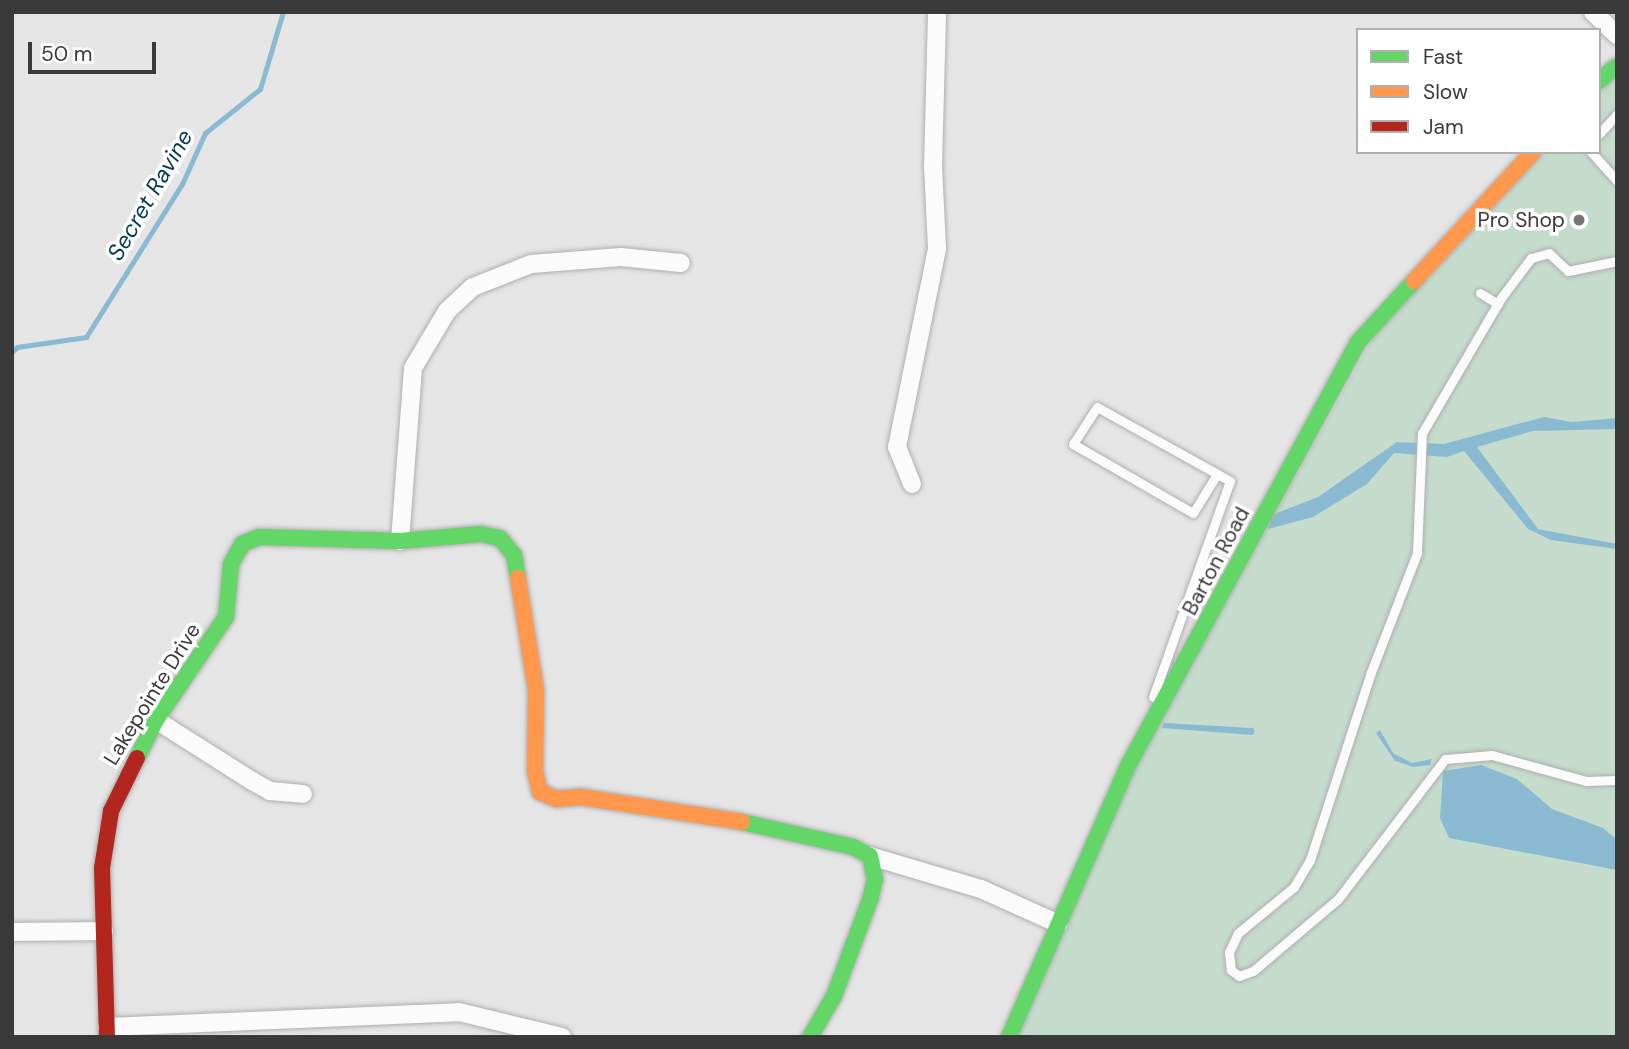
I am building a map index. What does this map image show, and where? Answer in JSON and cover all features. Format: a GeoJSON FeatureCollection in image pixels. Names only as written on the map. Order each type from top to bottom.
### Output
{"type":"FeatureCollection","features":[{"type":"Feature","properties":{"kind":"street"},"geometry":{"type":"LineString","coordinates":[[912,484],[897,447],[937,248],[933,167],[937,12]]}},
{"type":"Feature","properties":{"kind":"street"},"geometry":{"type":"LineString","coordinates":[[1593,12],[1617,35]]}},
{"type":"Feature","properties":{"kind":"street"},"geometry":{"type":"LineString","coordinates":[[1601,79],[1617,66]]}},
{"type":"Feature","properties":{"kind":"street","name":"Barton Road"},"geometry":{"type":"LineString","coordinates":[[1009,1037],[1129,764],[1358,342],[1531,154]]}},
{"type":"Feature","properties":{"kind":"street"},"geometry":{"type":"LineString","coordinates":[[681,263],[621,257],[531,264],[473,287],[447,311],[413,368],[400,541],[481,534],[500,538],[514,555],[536,690],[535,771],[540,792],[557,799],[581,797],[711,815],[853,847],[870,856],[981,889],[1059,924]]}},
{"type":"Feature","properties":{"kind":"street","name":"Lakepointe Drive"},"geometry":{"type":"LineString","coordinates":[[107,1032],[102,868],[111,811],[156,720],[226,617],[232,564],[242,544],[259,537],[400,541]]}},
{"type":"Feature","properties":{"kind":"street"},"geometry":{"type":"LineString","coordinates":[[156,720],[251,782],[270,791],[303,794]]}},
{"type":"Feature","properties":{"kind":"street"},"geometry":{"type":"LineString","coordinates":[[810,1037],[834,996],[871,897],[875,879],[870,856]]}},
{"type":"Feature","properties":{"kind":"street"},"geometry":{"type":"LineString","coordinates":[[12,932],[104,931]]}},
{"type":"Feature","properties":{"kind":"street"},"geometry":{"type":"LineString","coordinates":[[107,1032],[306,1029],[459,1012],[562,1037]]}},
{"type":"Feature","properties":{"kind":"lane"},"geometry":{"type":"LineString","coordinates":[[1601,132],[1617,114]]}},
{"type":"Feature","properties":{"kind":"lane"},"geometry":{"type":"LineString","coordinates":[[1593,154],[1617,181]]}},
{"type":"Feature","properties":{"kind":"lane"},"geometry":{"type":"LineString","coordinates":[[1617,261],[1568,271],[1558,258],[1543,252],[1531,258],[1498,304],[1421,440],[1417,553],[1375,661],[1310,860],[1294,887],[1238,933],[1228,952],[1231,970],[1240,976],[1253,971],[1338,899],[1445,759],[1492,755],[1586,782],[1617,780]]}},
{"type":"Feature","properties":{"kind":"lane"},"geometry":{"type":"LineString","coordinates":[[1480,293],[1498,304]]}},
{"type":"Feature","properties":{"kind":"lane"},"geometry":{"type":"LineString","coordinates":[[1129,764],[1230,481],[1097,407],[1073,444],[1193,513],[1217,474]]}},
{"type":"Feature","properties":{"kind":"green space"},"geometry":{"type":"Polygon","coordinates":[[[1617,76],[1617,1037],[1018,1037],[1134,769],[1373,338],[1542,154],[1601,154],[1601,92],[1617,76]]]}},
{"type":"Feature","properties":{"kind":"water"},"geometry":{"type":"Polygon","coordinates":[[[1544,417],[1572,422],[1617,418],[1617,429],[1533,431],[1477,447],[1538,529],[1617,544],[1617,549],[1551,540],[1528,529],[1464,451],[1447,457],[1394,453],[1367,484],[1313,517],[1268,529],[1272,515],[1318,497],[1397,442],[1444,444],[1544,417]]]}},
{"type":"Feature","properties":{"kind":"water"},"geometry":{"type":"Polygon","coordinates":[[[1164,723],[1253,728],[1255,731],[1253,735],[1162,728],[1164,723]]]}},
{"type":"Feature","properties":{"kind":"water"},"geometry":{"type":"Polygon","coordinates":[[[1380,730],[1393,753],[1412,763],[1432,759],[1430,765],[1414,767],[1395,761],[1376,733],[1380,730]]]}},
{"type":"Feature","properties":{"kind":"water"},"geometry":{"type":"Polygon","coordinates":[[[1481,765],[1517,779],[1552,809],[1603,828],[1617,840],[1617,870],[1449,838],[1440,818],[1443,771],[1481,765]]]}},
{"type":"Feature","properties":{"kind":"waterway","name":"Secret Ravine"},"geometry":{"type":"LineString","coordinates":[[12,352],[17,347],[86,337],[182,184],[205,133],[260,89],[283,12]]}},
{"type":"Feature","properties":{"kind":"traffic: fast"},"geometry":{"type":"LineString","coordinates":[[1601,79],[1617,66]]}},
{"type":"Feature","properties":{"kind":"traffic: fast"},"geometry":{"type":"LineString","coordinates":[[1009,1037],[1129,764],[1358,342],[1414,281]]}},
{"type":"Feature","properties":{"kind":"traffic: fast"},"geometry":{"type":"LineString","coordinates":[[137,758],[156,720],[226,617],[231,564],[242,544],[259,537],[400,541],[481,534],[500,538],[514,555],[518,578]]}},
{"type":"Feature","properties":{"kind":"traffic: fast"},"geometry":{"type":"LineString","coordinates":[[742,822],[853,847],[870,856],[875,879],[871,897],[834,996],[810,1037]]}},
{"type":"Feature","properties":{"kind":"traffic: slow"},"geometry":{"type":"LineString","coordinates":[[1414,281],[1531,154]]}},
{"type":"Feature","properties":{"kind":"traffic: slow"},"geometry":{"type":"LineString","coordinates":[[518,578],[536,690],[535,771],[540,792],[557,799],[581,797],[742,822]]}},
{"type":"Feature","properties":{"kind":"traffic: jam"},"geometry":{"type":"LineString","coordinates":[[107,1037],[102,868],[111,811],[137,758]]}},
{"type":"Feature","properties":{"kind":"place","name":"Pro Shop"},"geometry":{"type":"Point","coordinates":[1579,220]}}]}
